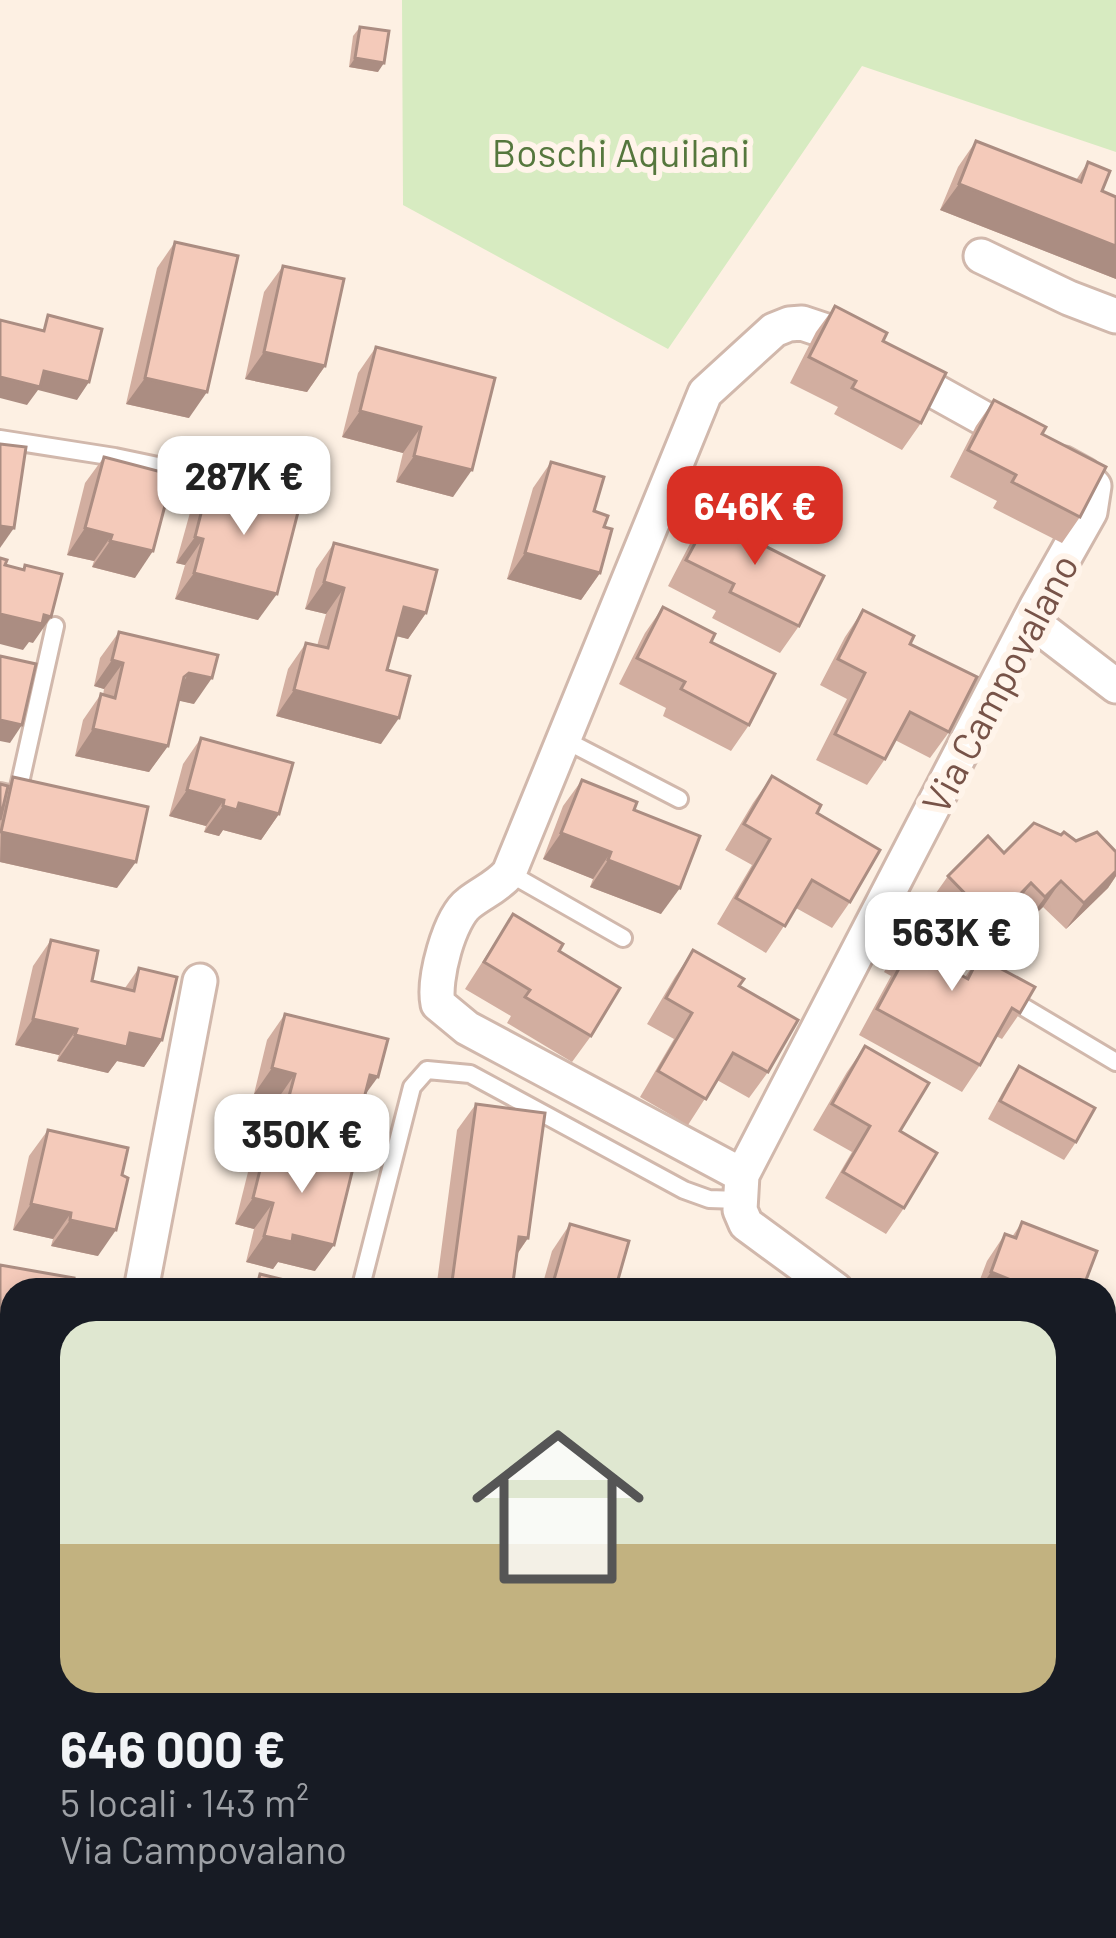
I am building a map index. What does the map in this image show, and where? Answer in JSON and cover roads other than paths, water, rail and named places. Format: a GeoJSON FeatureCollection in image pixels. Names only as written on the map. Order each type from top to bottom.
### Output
{"type":"FeatureCollection","features":[{"type":"Feature","properties":{"kind":"street"},"geometry":{"type":"LineString","coordinates":[[981,256],[1116,316]]}},
{"type":"Feature","properties":{"kind":"street","name":"Via Campovalano"},"geometry":{"type":"LineString","coordinates":[[740,1188],[467,1028],[438,1004],[436,978],[465,905],[498,886],[508,873],[705,393],[774,330],[802,323],[829,332],[1084,475],[1094,487],[1090,512],[1030,620],[740,1188],[746,1224],[820,1278]]}},
{"type":"Feature","properties":{"kind":"street"},"geometry":{"type":"LineString","coordinates":[[1030,620],[1116,686]]}},
{"type":"Feature","properties":{"kind":"street"},"geometry":{"type":"LineString","coordinates":[[143,1278],[200,981]]}},
{"type":"Feature","properties":{"kind":"lane"},"geometry":{"type":"LineString","coordinates":[[0,439],[314,500]]}},
{"type":"Feature","properties":{"kind":"lane"},"geometry":{"type":"LineString","coordinates":[[0,792],[17,796],[56,626]]}},
{"type":"Feature","properties":{"kind":"lane"},"geometry":{"type":"LineString","coordinates":[[563,739],[679,799]]}},
{"type":"Feature","properties":{"kind":"lane"},"geometry":{"type":"LineString","coordinates":[[508,873],[623,938]]}},
{"type":"Feature","properties":{"kind":"lane"},"geometry":{"type":"LineString","coordinates":[[876,919],[936,955]]}},
{"type":"Feature","properties":{"kind":"lane"},"geometry":{"type":"LineString","coordinates":[[996,990],[1116,1061]]}},
{"type":"Feature","properties":{"kind":"lane"},"geometry":{"type":"LineString","coordinates":[[363,1278],[412,1087],[427,1070],[470,1074],[684,1190],[709,1199],[740,1188]]}},
{"type":"Feature","properties":{"kind":"park label","name":"Boschi Aquilani"},"geometry":{"type":"Point","coordinates":[621,151]}}]}
